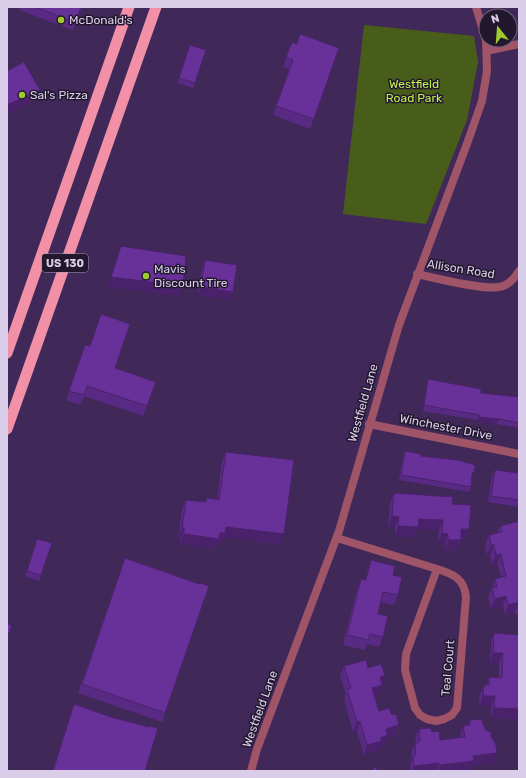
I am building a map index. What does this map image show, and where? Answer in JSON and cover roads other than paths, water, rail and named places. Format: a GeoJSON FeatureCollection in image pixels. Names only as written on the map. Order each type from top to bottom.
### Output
{"type":"FeatureCollection","features":[{"type":"Feature","properties":{"kind":"highway","name":"US 130"},"geometry":{"type":"LineString","coordinates":[[7,353],[129,7]]}},
{"type":"Feature","properties":{"kind":"highway","name":"US 130"},"geometry":{"type":"LineString","coordinates":[[7,429],[156,7]]}},
{"type":"Feature","properties":{"kind":"street"},"geometry":{"type":"LineString","coordinates":[[487,51],[519,44]]}},
{"type":"Feature","properties":{"kind":"street","name":"Westfield Lane"},"geometry":{"type":"LineString","coordinates":[[251,771],[257,749],[337,538],[399,325],[482,101],[487,71],[487,48]]}},
{"type":"Feature","properties":{"kind":"street","name":"Allison Road"},"geometry":{"type":"LineString","coordinates":[[417,274],[498,288],[509,283],[519,271]]}},
{"type":"Feature","properties":{"kind":"street","name":"Winchester Drive"},"geometry":{"type":"LineString","coordinates":[[369,424],[519,454]]}},
{"type":"Feature","properties":{"kind":"street","name":"Teal Court"},"geometry":{"type":"LineString","coordinates":[[337,538],[454,574],[465,588],[466,597],[457,708],[452,715],[436,721],[427,719],[420,715],[415,708],[404,662],[437,569]]}},
{"type":"Feature","properties":{"kind":"place","name":"McDonald's"},"geometry":{"type":"Point","coordinates":[61,20]}},
{"type":"Feature","properties":{"kind":"place","name":"Sal's Pizza"},"geometry":{"type":"Point","coordinates":[22,95]}},
{"type":"Feature","properties":{"kind":"place","name":"Mavis Discount Tire"},"geometry":{"type":"Point","coordinates":[146,276]}},
{"type":"Feature","properties":{"kind":"park label","name":"Westfield Road Park"},"geometry":{"type":"Point","coordinates":[414,91]}}]}
